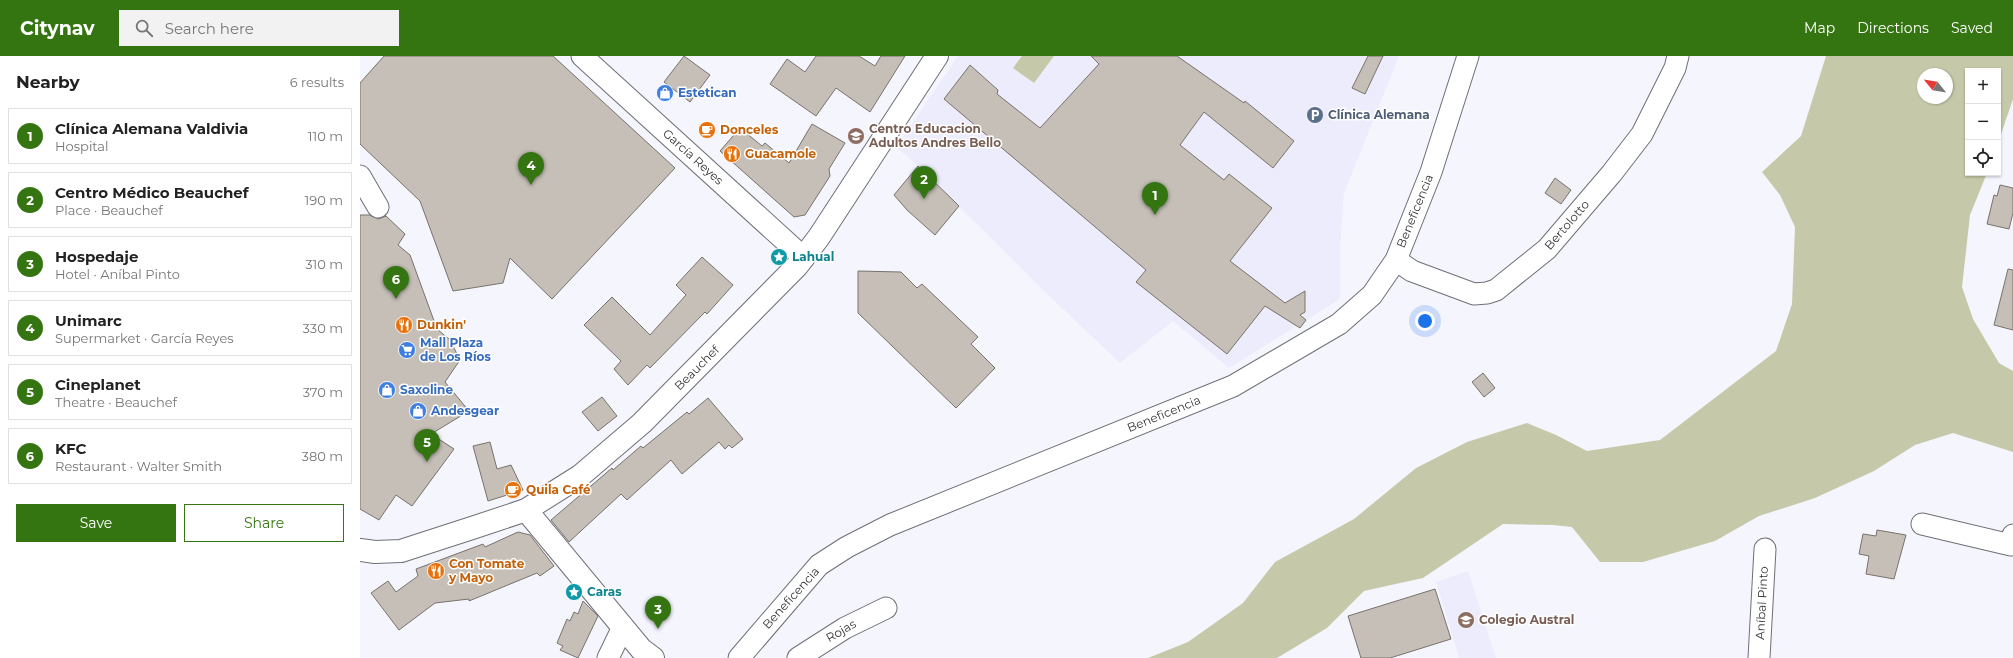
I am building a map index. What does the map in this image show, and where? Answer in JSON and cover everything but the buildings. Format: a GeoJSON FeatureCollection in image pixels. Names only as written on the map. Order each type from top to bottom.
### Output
{"type":"FeatureCollection","features":[{"type":"Feature","properties":{"kind":"main road","name":"Beauchef"},"geometry":{"type":"LineString","coordinates":[[360,550],[375,552],[402,551],[526,510],[580,476],[642,423],[742,324],[804,258],[937,56]]}},
{"type":"Feature","properties":{"kind":"main road"},"geometry":{"type":"LineString","coordinates":[[526,510],[641,649],[653,658]]}},
{"type":"Feature","properties":{"kind":"street","name":"García Reyes"},"geometry":{"type":"LineString","coordinates":[[582,56],[804,258]]}},
{"type":"Feature","properties":{"kind":"street","name":"Beneficencia"},"geometry":{"type":"LineString","coordinates":[[738,658],[819,565],[847,547],[890,525],[1233,386],[1339,324],[1372,295],[1396,260],[1431,172],[1468,56]]}},
{"type":"Feature","properties":{"kind":"street","name":"Bertolotto"},"geometry":{"type":"LineString","coordinates":[[1396,260],[1412,271],[1474,294],[1487,293],[1496,290],[1547,249],[1616,168],[1642,134],[1674,68],[1678,56]]}},
{"type":"Feature","properties":{"kind":"street"},"geometry":{"type":"LineString","coordinates":[[360,176],[378,207]]}},
{"type":"Feature","properties":{"kind":"street"},"geometry":{"type":"LineString","coordinates":[[1922,524],[2012,542]]}},
{"type":"Feature","properties":{"kind":"street","name":"Aníbal Pinto"},"geometry":{"type":"LineString","coordinates":[[1759,658],[1764,549]]}},
{"type":"Feature","properties":{"kind":"street","name":"Rojas"},"geometry":{"type":"LineString","coordinates":[[798,658],[845,628],[886,608]]}},
{"type":"Feature","properties":{"kind":"street"},"geometry":{"type":"LineString","coordinates":[[608,658],[623,627]]}},
{"type":"Feature","properties":{"kind":"shaded area"},"geometry":{"type":"Polygon","coordinates":[[[958,56],[1399,56],[1344,193],[1340,246],[1340,299],[1229,368],[1173,321],[1120,363],[1043,290],[918,166],[896,147],[958,56]]]}},
{"type":"Feature","properties":{"kind":"shaded area","name":"Colegio Austral"},"geometry":{"type":"Polygon","coordinates":[[[1468,571],[1496,658],[1459,658],[1436,582],[1468,571]]]}},
{"type":"Feature","properties":{"kind":"green space"},"geometry":{"type":"Polygon","coordinates":[[[1022,56],[1054,56],[1034,83],[1013,68],[1022,56]]]}},
{"type":"Feature","properties":{"kind":"green space"},"geometry":{"type":"Polygon","coordinates":[[[1826,56],[2013,56],[2013,99],[2001,134],[2001,68],[1965,68],[1965,176],[1986,176],[1970,215],[1962,287],[1973,319],[1999,363],[2013,371],[2013,452],[1953,433],[1915,445],[1874,471],[1815,498],[1759,516],[1715,541],[1643,562],[1600,562],[1572,527],[1503,524],[1423,578],[1364,591],[1327,628],[1277,658],[1148,658],[1188,642],[1243,603],[1275,562],[1354,519],[1416,468],[1467,442],[1527,423],[1556,435],[1587,451],[1660,440],[1776,351],[1792,304],[1795,227],[1780,195],[1762,172],[1801,136],[1826,56]]]}},
{"type":"Feature","properties":{"kind":"place","name":"Estetican"},"geometry":{"type":"Point","coordinates":[665,93]}},
{"type":"Feature","properties":{"kind":"place","name":"Clínica Alemana"},"geometry":{"type":"Point","coordinates":[1315,115]}},
{"type":"Feature","properties":{"kind":"place","name":"Donceles"},"geometry":{"type":"Point","coordinates":[707,130]}},
{"type":"Feature","properties":{"kind":"place","name":"Centro Educacion Adultos Andres Bello"},"geometry":{"type":"Point","coordinates":[856,136]}},
{"type":"Feature","properties":{"kind":"place","name":"Guacamole"},"geometry":{"type":"Point","coordinates":[732,154]}},
{"type":"Feature","properties":{"kind":"place","name":"Unimarc"},"geometry":{"type":"Point","coordinates":[531,185]}},
{"type":"Feature","properties":{"kind":"place","name":"Centro Médico Beauchef"},"geometry":{"type":"Point","coordinates":[924,199]}},
{"type":"Feature","properties":{"kind":"place","name":"Clínica Alemana Valdivia"},"geometry":{"type":"Point","coordinates":[1155,215]}},
{"type":"Feature","properties":{"kind":"place","name":"Lahual"},"geometry":{"type":"Point","coordinates":[779,257]}},
{"type":"Feature","properties":{"kind":"place","name":"KFC"},"geometry":{"type":"Point","coordinates":[396,299]}},
{"type":"Feature","properties":{"kind":"place","name":"Dunkin'"},"geometry":{"type":"Point","coordinates":[404,325]}},
{"type":"Feature","properties":{"kind":"place","name":"Mall Plaza de Los Ríos"},"geometry":{"type":"Point","coordinates":[407,350]}},
{"type":"Feature","properties":{"kind":"place","name":"Saxoline"},"geometry":{"type":"Point","coordinates":[387,390]}},
{"type":"Feature","properties":{"kind":"place","name":"Andesgear"},"geometry":{"type":"Point","coordinates":[418,411]}},
{"type":"Feature","properties":{"kind":"place","name":"Cineplanet"},"geometry":{"type":"Point","coordinates":[427,462]}},
{"type":"Feature","properties":{"kind":"place","name":"Quila Café"},"geometry":{"type":"Point","coordinates":[513,490]}},
{"type":"Feature","properties":{"kind":"place","name":"Con Tomate y Mayo"},"geometry":{"type":"Point","coordinates":[436,571]}},
{"type":"Feature","properties":{"kind":"place","name":"Caras"},"geometry":{"type":"Point","coordinates":[574,592]}},
{"type":"Feature","properties":{"kind":"place","name":"Colegio Austral"},"geometry":{"type":"Point","coordinates":[1466,620]}},
{"type":"Feature","properties":{"kind":"place","name":"Hospedaje"},"geometry":{"type":"Point","coordinates":[658,629]}}]}
